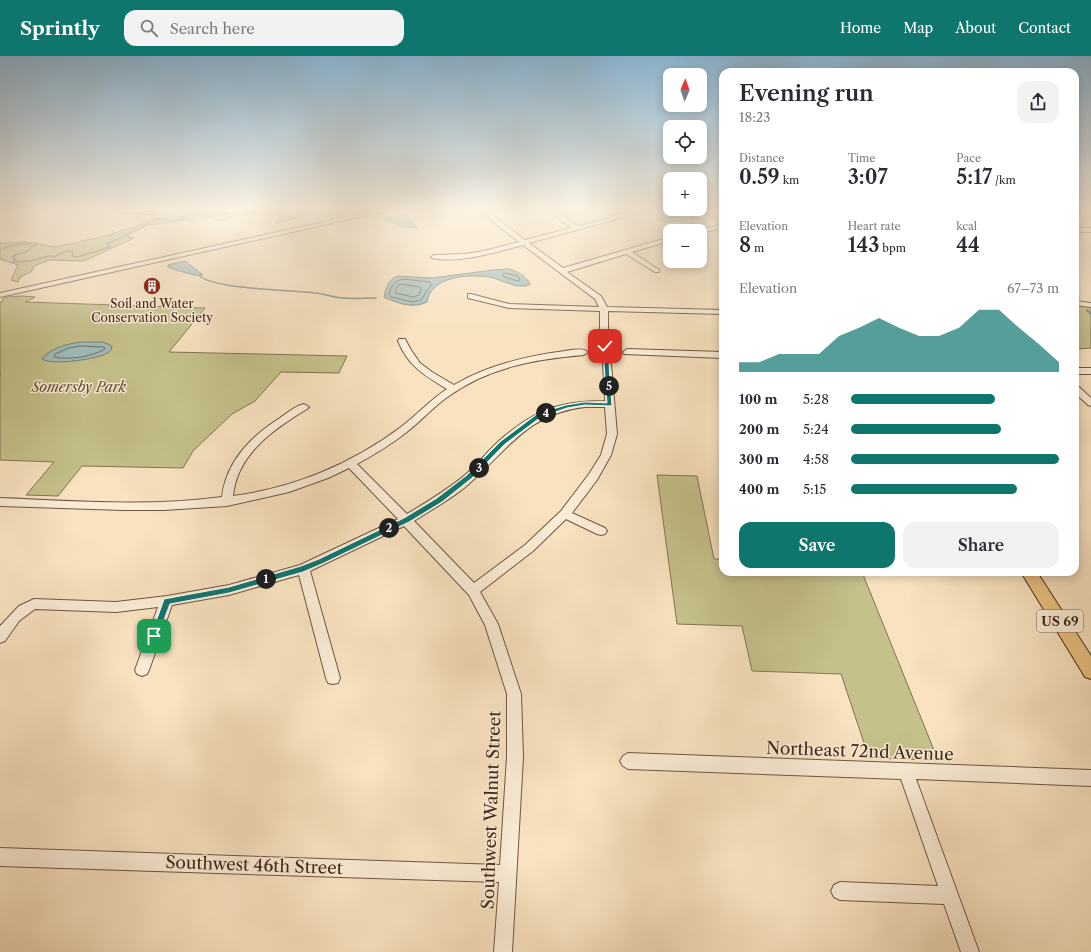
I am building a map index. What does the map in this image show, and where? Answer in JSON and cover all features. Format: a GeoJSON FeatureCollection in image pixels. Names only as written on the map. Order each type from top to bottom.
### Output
{"type":"FeatureCollection","features":[{"type":"Feature","properties":{"kind":"main road","name":"US 69"},"geometry":{"type":"LineString","coordinates":[[1032,576],[1091,671]]}},
{"type":"Feature","properties":{"kind":"street"},"geometry":{"type":"LineString","coordinates":[[0,295],[201,251]]}},
{"type":"Feature","properties":{"kind":"street"},"geometry":{"type":"LineString","coordinates":[[434,257],[474,255],[490,251]]}},
{"type":"Feature","properties":{"kind":"street"},"geometry":{"type":"LineString","coordinates":[[473,591],[529,548],[566,514],[593,477],[606,455],[612,434],[604,309],[602,304],[595,295],[536,251]]}},
{"type":"Feature","properties":{"kind":"street"},"geometry":{"type":"LineString","coordinates":[[562,270],[631,251]]}},
{"type":"Feature","properties":{"kind":"street"},"geometry":{"type":"LineString","coordinates":[[627,252],[657,271]]}},
{"type":"Feature","properties":{"kind":"street"},"geometry":{"type":"LineString","coordinates":[[472,296],[518,307],[719,312]]}},
{"type":"Feature","properties":{"kind":"street"},"geometry":{"type":"LineString","coordinates":[[1079,304],[1091,305]]}},
{"type":"Feature","properties":{"kind":"street"},"geometry":{"type":"LineString","coordinates":[[402,341],[408,356],[413,363],[453,388]]}},
{"type":"Feature","properties":{"kind":"street"},"geometry":{"type":"LineString","coordinates":[[0,502],[173,507],[227,502],[281,491],[350,463],[405,429],[453,388],[488,372],[525,360],[555,354],[584,352],[719,355]]}},
{"type":"Feature","properties":{"kind":"street"},"geometry":{"type":"LineString","coordinates":[[1079,371],[1091,371]]}},
{"type":"Feature","properties":{"kind":"street"},"geometry":{"type":"LineString","coordinates":[[1079,392],[1091,403]]}},
{"type":"Feature","properties":{"kind":"street"},"geometry":{"type":"LineString","coordinates":[[0,637],[13,618],[24,608],[34,604],[116,607],[167,601],[229,590],[303,569],[406,520],[440,500],[470,477],[503,442],[539,416],[566,406],[610,404]]}},
{"type":"Feature","properties":{"kind":"street"},"geometry":{"type":"LineString","coordinates":[[227,502],[227,490],[234,471],[243,457],[265,433],[286,417],[304,406]]}},
{"type":"Feature","properties":{"kind":"street","name":"Southwest Walnut Street"},"geometry":{"type":"LineString","coordinates":[[350,463],[473,591],[491,624],[514,694],[515,763],[503,952]]}},
{"type":"Feature","properties":{"kind":"street"},"geometry":{"type":"LineString","coordinates":[[566,514],[601,531]]}},
{"type":"Feature","properties":{"kind":"street"},"geometry":{"type":"LineString","coordinates":[[303,569],[333,678]]}},
{"type":"Feature","properties":{"kind":"street"},"geometry":{"type":"LineString","coordinates":[[142,670],[167,601]]}},
{"type":"Feature","properties":{"kind":"street","name":"Northeast 72nd Avenue"},"geometry":{"type":"LineString","coordinates":[[628,761],[1091,778]]}},
{"type":"Feature","properties":{"kind":"street"},"geometry":{"type":"LineString","coordinates":[[906,772],[970,952]]}},
{"type":"Feature","properties":{"kind":"street","name":"Southwest 46th Street"},"geometry":{"type":"LineString","coordinates":[[0,858],[508,874]]}},
{"type":"Feature","properties":{"kind":"street"},"geometry":{"type":"LineString","coordinates":[[840,891],[950,895]]}},
{"type":"Feature","properties":{"kind":"green space"},"geometry":{"type":"Polygon","coordinates":[[[0,251],[106,251],[84,261],[46,260],[47,261],[34,266],[31,272],[20,277],[18,282],[11,280],[18,265],[0,259],[0,251]]]}},
{"type":"Feature","properties":{"kind":"green space","name":"Somersby Park"},"geometry":{"type":"Polygon","coordinates":[[[8,297],[35,297],[25,302],[205,308],[169,352],[347,356],[339,373],[281,372],[255,401],[232,414],[193,451],[183,468],[82,466],[58,496],[26,495],[54,462],[0,460],[0,302],[8,297]]]}},
{"type":"Feature","properties":{"kind":"green space"},"geometry":{"type":"Polygon","coordinates":[[[1079,305],[1091,307],[1091,348],[1079,349],[1079,305]]]}},
{"type":"Feature","properties":{"kind":"green space"},"geometry":{"type":"Polygon","coordinates":[[[657,475],[697,476],[714,559],[719,559],[719,576],[864,576],[938,760],[869,758],[841,674],[752,671],[742,626],[677,624],[657,475]]]}},
{"type":"Feature","properties":{"kind":"water"},"geometry":{"type":"Polygon","coordinates":[[[185,261],[203,275],[191,274],[168,267],[168,265],[185,261]]]}},
{"type":"Feature","properties":{"kind":"water"},"geometry":{"type":"Polygon","coordinates":[[[508,269],[515,271],[526,278],[530,284],[521,286],[489,277],[471,276],[443,282],[435,287],[430,293],[427,302],[421,304],[410,305],[384,297],[392,279],[398,276],[432,278],[508,269]]]}},
{"type":"Feature","properties":{"kind":"water"},"geometry":{"type":"Polygon","coordinates":[[[80,342],[103,342],[112,346],[111,351],[104,355],[76,361],[55,362],[42,359],[54,349],[80,342]]]}},
{"type":"Feature","properties":{"kind":"waterway"},"geometry":{"type":"LineString","coordinates":[[27,251],[13,256],[12,257],[16,259],[13,262],[31,261],[49,256],[55,257],[61,253],[69,251],[73,252],[72,256],[77,257],[97,251]]}},
{"type":"Feature","properties":{"kind":"waterway"},"geometry":{"type":"LineString","coordinates":[[200,276],[220,284],[315,293],[342,298],[376,298]]}},
{"type":"Feature","properties":{"kind":"waterway"},"geometry":{"type":"LineString","coordinates":[[1087,310],[1091,314]]}},
{"type":"Feature","properties":{"kind":"place","name":"Soil and Water Conservation Society"},"geometry":{"type":"Point","coordinates":[152,286]}},
{"type":"Feature","properties":{"kind":"route"},"geometry":{"type":"LineString","coordinates":[[154,636],[167,601],[229,590],[303,569],[322,561],[406,520],[440,500],[470,477],[503,442],[539,416],[566,406],[610,404],[606,364],[610,358],[616,354],[616,352],[615,349],[605,346]]}}]}
